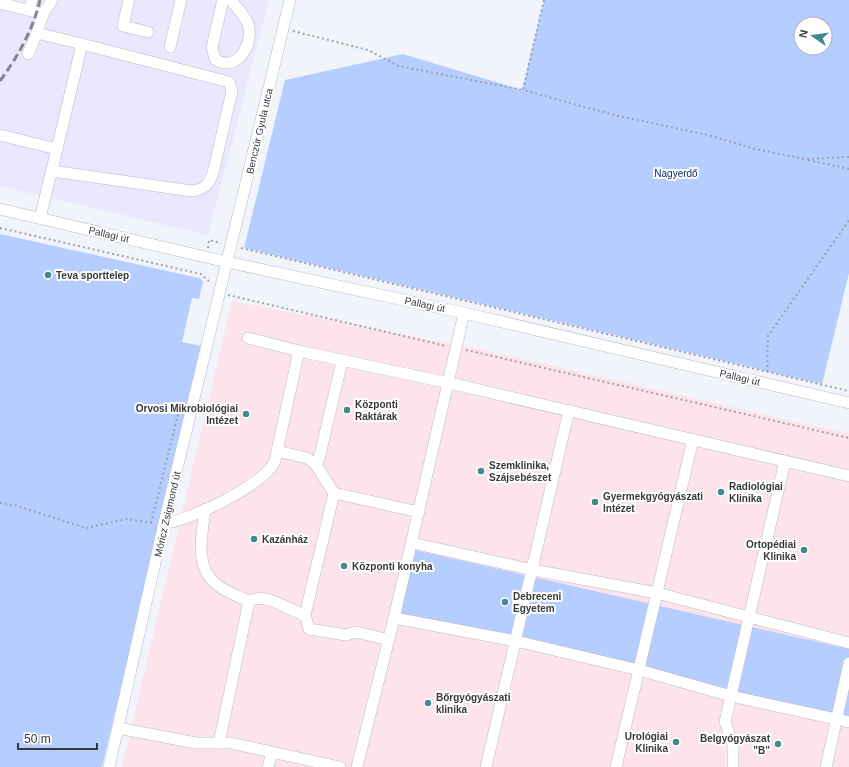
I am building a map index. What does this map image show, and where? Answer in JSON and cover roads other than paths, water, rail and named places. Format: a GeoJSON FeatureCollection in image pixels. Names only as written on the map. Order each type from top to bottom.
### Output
{"type":"FeatureCollection","features":[{"type":"Feature","properties":{"kind":"street"},"geometry":{"type":"LineString","coordinates":[[28,54],[43,14],[52,0]]}},
{"type":"Feature","properties":{"kind":"street"},"geometry":{"type":"LineString","coordinates":[[129,0],[123,26],[148,32]]}},
{"type":"Feature","properties":{"kind":"street"},"geometry":{"type":"LineString","coordinates":[[170,47],[181,0]]}},
{"type":"Feature","properties":{"kind":"street"},"geometry":{"type":"LineString","coordinates":[[223,0],[212,47],[214,59],[224,64],[232,63],[241,56],[249,34],[248,24],[231,0]]}},
{"type":"Feature","properties":{"kind":"street","name":"Benczúr Gyula utca"},"geometry":{"type":"LineString","coordinates":[[227,262],[290,0]]}},
{"type":"Feature","properties":{"kind":"street"},"geometry":{"type":"LineString","coordinates":[[0,3],[30,5],[43,14]]}},
{"type":"Feature","properties":{"kind":"street"},"geometry":{"type":"LineString","coordinates":[[37,33],[229,82],[232,91],[214,173],[210,182],[199,191],[192,192],[52,171]]}},
{"type":"Feature","properties":{"kind":"street"},"geometry":{"type":"LineString","coordinates":[[40,218],[82,44]]}},
{"type":"Feature","properties":{"kind":"street"},"geometry":{"type":"LineString","coordinates":[[0,135],[57,149]]}},
{"type":"Feature","properties":{"kind":"street","name":"Pallagi út"},"geometry":{"type":"LineString","coordinates":[[0,209],[227,262],[464,312],[849,403]]}},
{"type":"Feature","properties":{"kind":"street","name":"Móricz Zsigmond út"},"geometry":{"type":"LineString","coordinates":[[109,767],[164,523],[227,262]]}},
{"type":"Feature","properties":{"kind":"street"},"geometry":{"type":"LineString","coordinates":[[357,767],[412,543],[464,312]]}},
{"type":"Feature","properties":{"kind":"street"},"geometry":{"type":"LineString","coordinates":[[248,338],[342,361],[568,410],[849,476]]}},
{"type":"Feature","properties":{"kind":"street"},"geometry":{"type":"LineString","coordinates":[[164,523],[175,522],[205,509],[256,482],[274,463],[299,351]]}},
{"type":"Feature","properties":{"kind":"street"},"geometry":{"type":"LineString","coordinates":[[316,465],[320,455],[342,361]]}},
{"type":"Feature","properties":{"kind":"street"},"geometry":{"type":"LineString","coordinates":[[486,767],[533,570],[568,410]]}},
{"type":"Feature","properties":{"kind":"street"},"geometry":{"type":"LineString","coordinates":[[616,767],[693,439]]}},
{"type":"Feature","properties":{"kind":"street"},"geometry":{"type":"LineString","coordinates":[[277,452],[307,458],[316,465],[334,493],[419,512]]}},
{"type":"Feature","properties":{"kind":"street"},"geometry":{"type":"LineString","coordinates":[[733,767],[733,745],[725,722],[785,460]]}},
{"type":"Feature","properties":{"kind":"street"},"geometry":{"type":"LineString","coordinates":[[334,493],[305,615],[309,629],[346,635],[356,632],[388,640]]}},
{"type":"Feature","properties":{"kind":"street"},"geometry":{"type":"LineString","coordinates":[[205,509],[201,558],[205,573],[216,585],[249,601]]}},
{"type":"Feature","properties":{"kind":"street"},"geometry":{"type":"LineString","coordinates":[[412,543],[533,570],[657,593],[849,643]]}},
{"type":"Feature","properties":{"kind":"street"},"geometry":{"type":"LineString","coordinates":[[249,601],[257,597],[271,600],[282,604],[293,612],[305,615]]}},
{"type":"Feature","properties":{"kind":"street"},"geometry":{"type":"LineString","coordinates":[[219,743],[249,601]]}},
{"type":"Feature","properties":{"kind":"street"},"geometry":{"type":"LineString","coordinates":[[394,618],[516,641],[639,670],[731,696],[849,722]]}},
{"type":"Feature","properties":{"kind":"street"},"geometry":{"type":"LineString","coordinates":[[826,767],[849,663]]}},
{"type":"Feature","properties":{"kind":"street"},"geometry":{"type":"LineString","coordinates":[[118,728],[196,743],[231,743],[340,767]]}},
{"type":"Feature","properties":{"kind":"street"},"geometry":{"type":"LineString","coordinates":[[268,767],[272,752]]}},
{"type":"Feature","properties":{"kind":"railway"},"geometry":{"type":"LineString","coordinates":[[0,81],[13,62],[29,32],[40,0]]}},
{"type":"Feature","properties":{"kind":"place","name":"Teva sporttelep"},"geometry":{"type":"Point","coordinates":[48,275]}},
{"type":"Feature","properties":{"kind":"place","name":"Központi Raktárak"},"geometry":{"type":"Point","coordinates":[347,410]}},
{"type":"Feature","properties":{"kind":"place","name":"Orvosi Mikrobiológiai Intézet"},"geometry":{"type":"Point","coordinates":[246,414]}},
{"type":"Feature","properties":{"kind":"place","name":"Szemklinika, Szájsebészet"},"geometry":{"type":"Point","coordinates":[481,471]}},
{"type":"Feature","properties":{"kind":"place","name":"Radiológiai Klinika"},"geometry":{"type":"Point","coordinates":[721,492]}},
{"type":"Feature","properties":{"kind":"place","name":"Gyermekgyógyászati Intézet"},"geometry":{"type":"Point","coordinates":[595,502]}},
{"type":"Feature","properties":{"kind":"place","name":"Kazánház"},"geometry":{"type":"Point","coordinates":[254,539]}},
{"type":"Feature","properties":{"kind":"place","name":"Ortopédiai Klinika"},"geometry":{"type":"Point","coordinates":[804,550]}},
{"type":"Feature","properties":{"kind":"place","name":"Központi konyha"},"geometry":{"type":"Point","coordinates":[344,566]}},
{"type":"Feature","properties":{"kind":"place","name":"Debreceni Egyetem"},"geometry":{"type":"Point","coordinates":[505,602]}},
{"type":"Feature","properties":{"kind":"place","name":"Bőrgyógyászati klinika"},"geometry":{"type":"Point","coordinates":[428,703]}},
{"type":"Feature","properties":{"kind":"place","name":"Urológiai Klinika"},"geometry":{"type":"Point","coordinates":[676,742]}},
{"type":"Feature","properties":{"kind":"place","name":"Belgyógyászat \"B\""},"geometry":{"type":"Point","coordinates":[778,744]}},
{"type":"Feature","properties":{"kind":"park label","name":"Nagyerdő"},"geometry":{"type":"Point","coordinates":[676,173]}}]}
